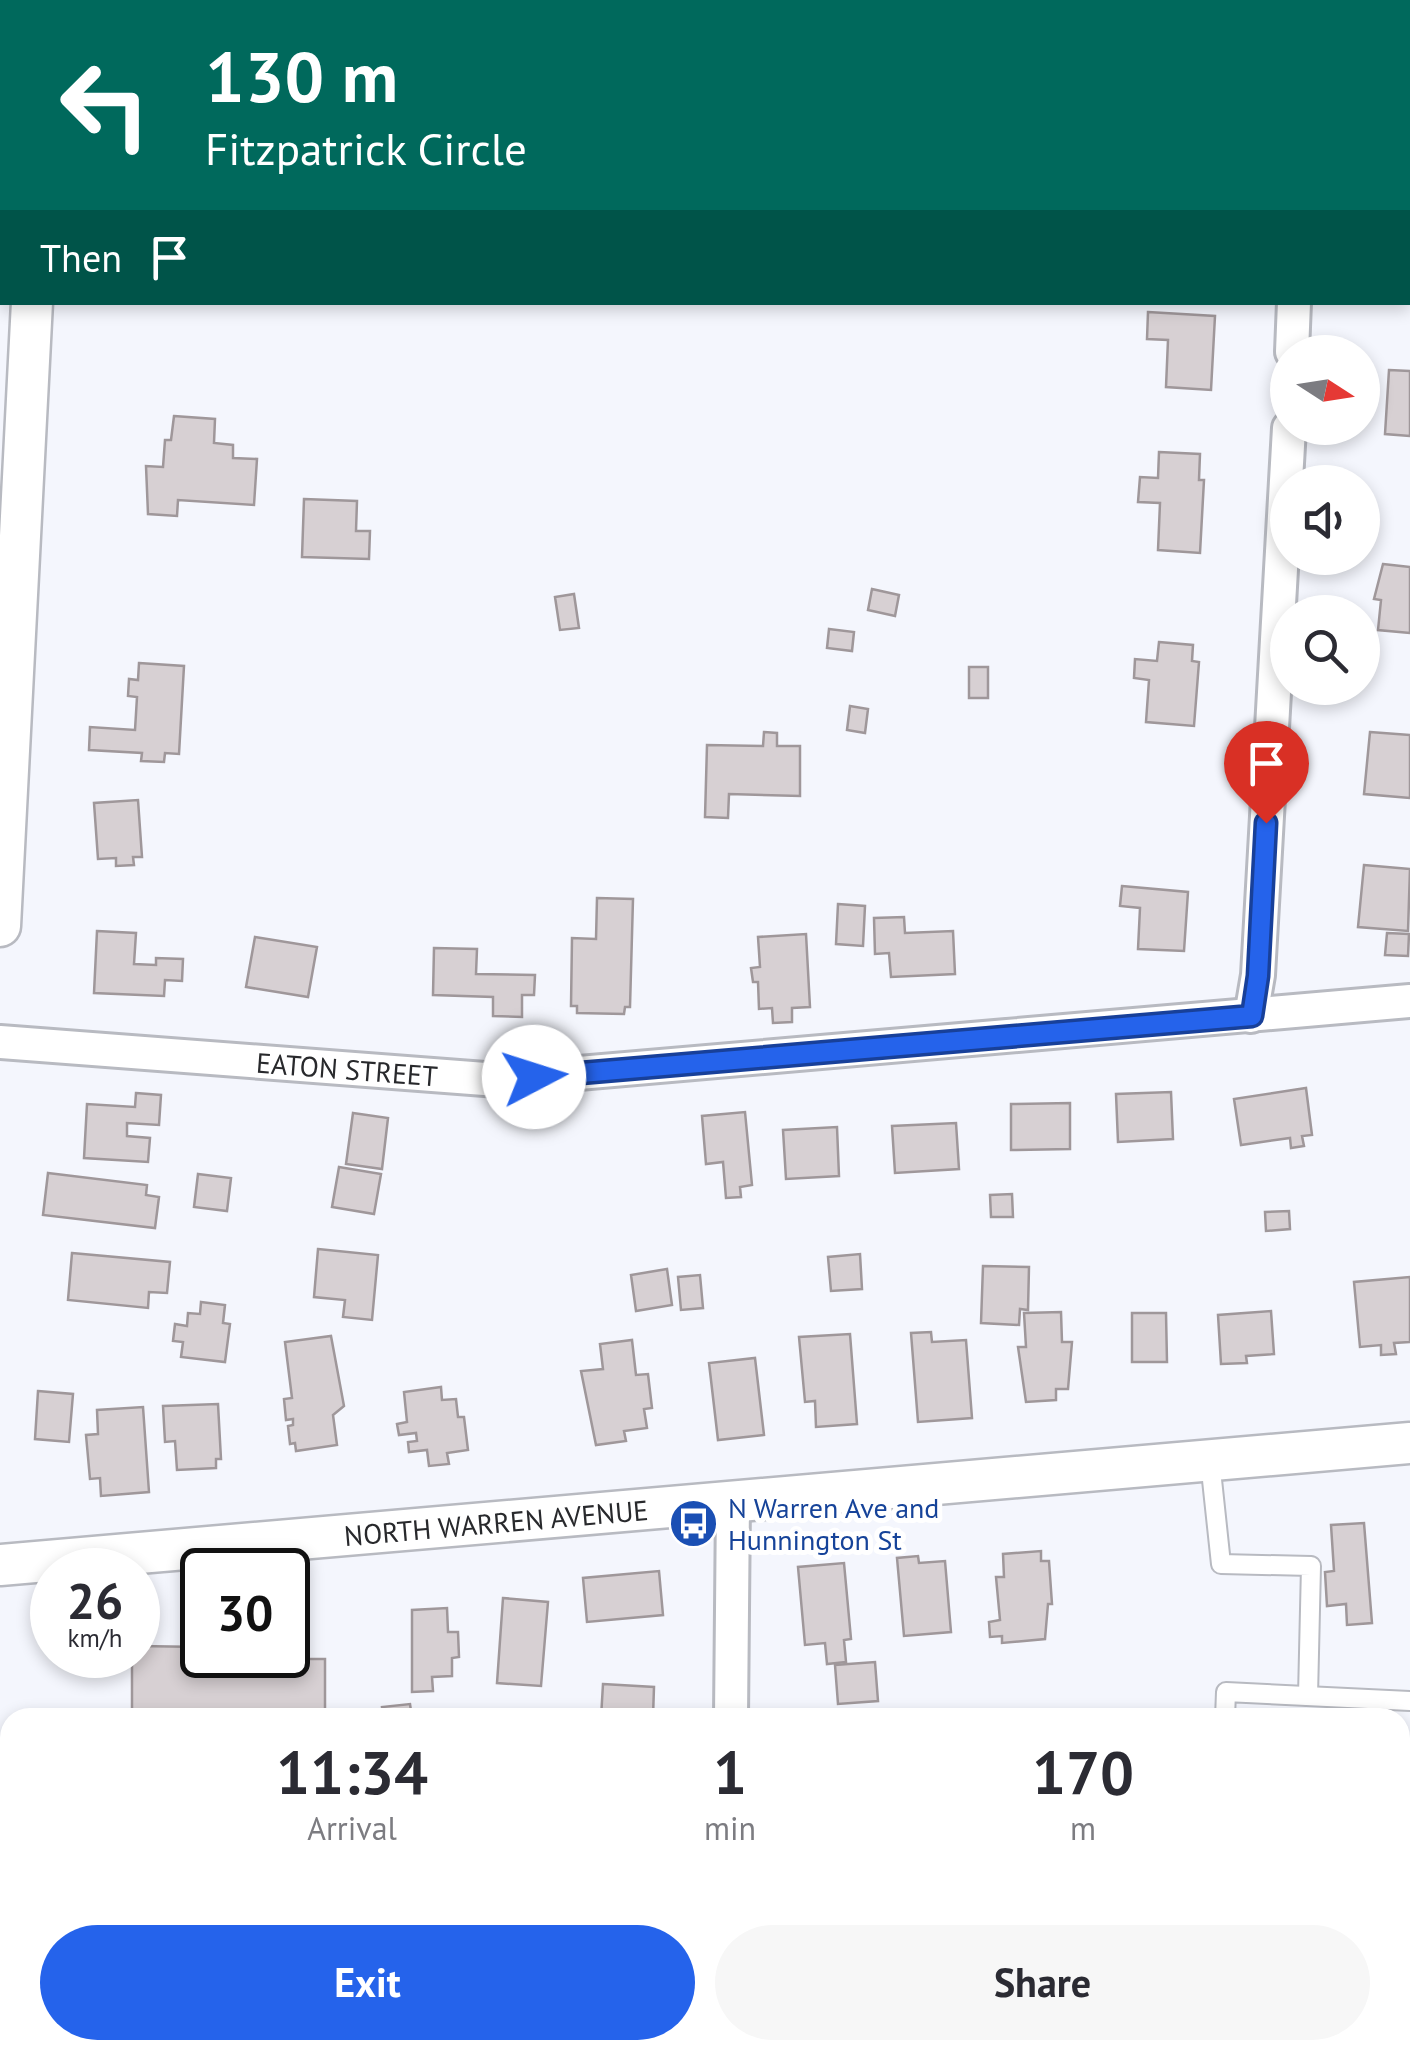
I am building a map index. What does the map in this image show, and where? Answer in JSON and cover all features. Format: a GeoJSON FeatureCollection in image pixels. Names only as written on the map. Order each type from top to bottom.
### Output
{"type":"FeatureCollection","features":[{"type":"Feature","properties":{"kind":"street"},"geometry":{"type":"LineString","coordinates":[[0,926],[8,593],[32,305]]}},
{"type":"Feature","properties":{"kind":"street"},"geometry":{"type":"LineString","coordinates":[[1293,335],[1294,305]]}},
{"type":"Feature","properties":{"kind":"street"},"geometry":{"type":"LineString","coordinates":[[1252,1016],[1258,976],[1287,445]]}},
{"type":"Feature","properties":{"kind":"street","name":"EATON STREET"},"geometry":{"type":"LineString","coordinates":[[0,1042],[498,1080],[1410,1001]]}},
{"type":"Feature","properties":{"kind":"street","name":"NORTH WARREN AVENUE"},"geometry":{"type":"LineString","coordinates":[[0,1566],[1410,1443]]}},
{"type":"Feature","properties":{"kind":"street"},"geometry":{"type":"LineString","coordinates":[[731,1708],[733,1501]]}},
{"type":"Feature","properties":{"kind":"lane"},"geometry":{"type":"LineString","coordinates":[[1210,1460],[1221,1564],[1311,1566],[1308,1696]]}},
{"type":"Feature","properties":{"kind":"lane"},"geometry":{"type":"LineString","coordinates":[[1225,1708],[1226,1692],[1410,1701]]}},
{"type":"Feature","properties":{"kind":"building"},"geometry":{"type":"Polygon","coordinates":[[[1148,312],[1215,316],[1211,390],[1166,387],[1168,340],[1147,339],[1148,312]]]}},
{"type":"Feature","properties":{"kind":"building"},"geometry":{"type":"Polygon","coordinates":[[[1389,370],[1410,371],[1410,436],[1385,434],[1389,370]]]}},
{"type":"Feature","properties":{"kind":"building"},"geometry":{"type":"Polygon","coordinates":[[[174,416],[215,419],[214,443],[233,445],[233,458],[257,459],[254,505],[178,500],[177,516],[148,514],[146,466],[163,467],[165,440],[171,440],[174,416]]]}},
{"type":"Feature","properties":{"kind":"building"},"geometry":{"type":"Polygon","coordinates":[[[1159,452],[1200,454],[1199,480],[1204,480],[1200,553],[1158,550],[1160,503],[1138,502],[1140,477],[1158,478],[1159,452]]]}},
{"type":"Feature","properties":{"kind":"building"},"geometry":{"type":"Polygon","coordinates":[[[304,499],[357,501],[356,531],[370,531],[369,559],[302,557],[304,499]]]}},
{"type":"Feature","properties":{"kind":"building"},"geometry":{"type":"Polygon","coordinates":[[[1383,564],[1410,567],[1410,633],[1380,630],[1381,600],[1380,595],[1375,595],[1383,564]]]}},
{"type":"Feature","properties":{"kind":"building"},"geometry":{"type":"Polygon","coordinates":[[[872,589],[899,595],[895,616],[868,610],[872,589]]]}},
{"type":"Feature","properties":{"kind":"building"},"geometry":{"type":"Polygon","coordinates":[[[574,594],[579,628],[560,630],[555,597],[574,594]]]}},
{"type":"Feature","properties":{"kind":"building"},"geometry":{"type":"Polygon","coordinates":[[[829,629],[854,632],[852,651],[827,648],[829,629]]]}},
{"type":"Feature","properties":{"kind":"building"},"geometry":{"type":"Polygon","coordinates":[[[1159,642],[1193,645],[1192,661],[1199,662],[1194,726],[1146,722],[1149,680],[1134,678],[1135,659],[1157,661],[1159,642]]]}},
{"type":"Feature","properties":{"kind":"building"},"geometry":{"type":"Polygon","coordinates":[[[139,663],[184,666],[179,754],[165,753],[164,762],[141,761],[142,753],[89,750],[90,727],[135,730],[137,697],[128,696],[129,679],[138,680],[139,663]]]}},
{"type":"Feature","properties":{"kind":"building"},"geometry":{"type":"Polygon","coordinates":[[[969,667],[988,667],[988,698],[969,698],[969,667]]]}},
{"type":"Feature","properties":{"kind":"building"},"geometry":{"type":"Polygon","coordinates":[[[850,706],[868,709],[865,733],[847,730],[850,706]]]}},
{"type":"Feature","properties":{"kind":"building"},"geometry":{"type":"Polygon","coordinates":[[[764,732],[777,733],[777,746],[800,746],[800,796],[729,794],[728,818],[705,817],[707,745],[763,746],[764,732]]]}},
{"type":"Feature","properties":{"kind":"building"},"geometry":{"type":"Polygon","coordinates":[[[1370,732],[1410,735],[1410,798],[1364,794],[1370,732]]]}},
{"type":"Feature","properties":{"kind":"building"},"geometry":{"type":"Polygon","coordinates":[[[138,800],[142,857],[133,857],[134,865],[116,866],[116,858],[98,859],[94,803],[138,800]]]}},
{"type":"Feature","properties":{"kind":"building"},"geometry":{"type":"Polygon","coordinates":[[[1364,865],[1410,869],[1408,931],[1358,927],[1364,865]]]}},
{"type":"Feature","properties":{"kind":"building"},"geometry":{"type":"Polygon","coordinates":[[[1122,886],[1188,892],[1184,951],[1138,949],[1140,908],[1120,906],[1122,886]]]}},
{"type":"Feature","properties":{"kind":"building"},"geometry":{"type":"Polygon","coordinates":[[[597,898],[633,899],[630,1007],[625,1007],[624,1014],[577,1013],[577,1006],[571,1006],[572,938],[596,939],[597,898]]]}},
{"type":"Feature","properties":{"kind":"building"},"geometry":{"type":"Polygon","coordinates":[[[838,904],[865,906],[863,946],[836,944],[838,904]]]}},
{"type":"Feature","properties":{"kind":"building"},"geometry":{"type":"Polygon","coordinates":[[[904,917],[905,933],[953,931],[955,974],[891,977],[889,953],[875,954],[874,918],[904,917]]]}},
{"type":"Feature","properties":{"kind":"building"},"geometry":{"type":"Polygon","coordinates":[[[97,931],[136,933],[134,964],[156,965],[156,958],[183,959],[182,981],[165,980],[164,996],[94,993],[97,931]]]}},
{"type":"Feature","properties":{"kind":"building"},"geometry":{"type":"Polygon","coordinates":[[[1387,933],[1409,934],[1408,956],[1385,955],[1387,933]]]}},
{"type":"Feature","properties":{"kind":"building"},"geometry":{"type":"Polygon","coordinates":[[[806,934],[810,1007],[792,1008],[792,1022],[773,1023],[772,1008],[759,1009],[758,982],[753,982],[751,968],[760,967],[758,937],[806,934]]]}},
{"type":"Feature","properties":{"kind":"building"},"geometry":{"type":"Polygon","coordinates":[[[255,937],[317,947],[308,997],[246,987],[255,937]]]}},
{"type":"Feature","properties":{"kind":"building"},"geometry":{"type":"Polygon","coordinates":[[[434,948],[477,949],[476,974],[535,975],[534,995],[522,995],[522,1017],[493,1016],[493,997],[433,995],[434,948]]]}},
{"type":"Feature","properties":{"kind":"building"},"geometry":{"type":"Polygon","coordinates":[[[1306,1088],[1312,1135],[1302,1136],[1304,1146],[1291,1148],[1290,1138],[1241,1145],[1234,1099],[1306,1088]]]}},
{"type":"Feature","properties":{"kind":"building"},"geometry":{"type":"Polygon","coordinates":[[[1171,1092],[1173,1139],[1118,1142],[1116,1094],[1171,1092]]]}},
{"type":"Feature","properties":{"kind":"building"},"geometry":{"type":"Polygon","coordinates":[[[136,1093],[161,1095],[159,1125],[127,1123],[127,1136],[150,1138],[148,1162],[84,1158],[87,1104],[135,1107],[136,1093]]]}},
{"type":"Feature","properties":{"kind":"building"},"geometry":{"type":"Polygon","coordinates":[[[1070,1103],[1070,1149],[1011,1150],[1011,1104],[1070,1103]]]}},
{"type":"Feature","properties":{"kind":"building"},"geometry":{"type":"Polygon","coordinates":[[[745,1112],[752,1185],[740,1187],[741,1197],[726,1198],[723,1162],[706,1164],[702,1116],[745,1112]]]}},
{"type":"Feature","properties":{"kind":"building"},"geometry":{"type":"Polygon","coordinates":[[[353,1113],[388,1118],[382,1169],[346,1164],[353,1113]]]}},
{"type":"Feature","properties":{"kind":"building"},"geometry":{"type":"Polygon","coordinates":[[[956,1123],[959,1169],[895,1173],[892,1126],[956,1123]]]}},
{"type":"Feature","properties":{"kind":"building"},"geometry":{"type":"Polygon","coordinates":[[[837,1127],[839,1176],[786,1179],[783,1130],[837,1127]]]}},
{"type":"Feature","properties":{"kind":"building"},"geometry":{"type":"Polygon","coordinates":[[[339,1167],[381,1174],[374,1214],[332,1207],[339,1167]]]}},
{"type":"Feature","properties":{"kind":"building"},"geometry":{"type":"Polygon","coordinates":[[[48,1173],[147,1185],[146,1195],[159,1197],[155,1228],[43,1215],[48,1173]]]}},
{"type":"Feature","properties":{"kind":"building"},"geometry":{"type":"Polygon","coordinates":[[[198,1174],[231,1178],[227,1211],[194,1207],[198,1174]]]}},
{"type":"Feature","properties":{"kind":"building"},"geometry":{"type":"Polygon","coordinates":[[[1012,1194],[1013,1217],[991,1217],[990,1195],[1012,1194]]]}},
{"type":"Feature","properties":{"kind":"building"},"geometry":{"type":"Polygon","coordinates":[[[1289,1211],[1290,1229],[1266,1231],[1265,1212],[1289,1211]]]}},
{"type":"Feature","properties":{"kind":"building"},"geometry":{"type":"Polygon","coordinates":[[[318,1249],[378,1255],[372,1320],[343,1317],[345,1300],[314,1297],[318,1249]]]}},
{"type":"Feature","properties":{"kind":"building"},"geometry":{"type":"Polygon","coordinates":[[[72,1253],[170,1262],[167,1293],[149,1292],[148,1308],[68,1300],[72,1253]]]}},
{"type":"Feature","properties":{"kind":"building"},"geometry":{"type":"Polygon","coordinates":[[[860,1254],[862,1289],[831,1291],[828,1257],[860,1254]]]}},
{"type":"Feature","properties":{"kind":"building"},"geometry":{"type":"Polygon","coordinates":[[[983,1266],[1029,1267],[1028,1310],[1020,1309],[1019,1325],[981,1323],[983,1266]]]}},
{"type":"Feature","properties":{"kind":"building"},"geometry":{"type":"Polygon","coordinates":[[[667,1269],[672,1305],[636,1311],[631,1275],[667,1269]]]}},
{"type":"Feature","properties":{"kind":"building"},"geometry":{"type":"Polygon","coordinates":[[[700,1275],[703,1308],[681,1310],[678,1277],[700,1275]]]}},
{"type":"Feature","properties":{"kind":"building"},"geometry":{"type":"Polygon","coordinates":[[[1410,1277],[1410,1342],[1394,1343],[1396,1354],[1381,1355],[1381,1345],[1360,1347],[1354,1282],[1410,1277]]]}},
{"type":"Feature","properties":{"kind":"building"},"geometry":{"type":"Polygon","coordinates":[[[201,1302],[225,1305],[223,1323],[230,1324],[225,1362],[181,1357],[183,1342],[173,1341],[175,1324],[187,1326],[188,1313],[200,1314],[201,1302]]]}},
{"type":"Feature","properties":{"kind":"building"},"geometry":{"type":"Polygon","coordinates":[[[1271,1311],[1274,1354],[1246,1356],[1247,1363],[1221,1364],[1218,1315],[1271,1311]]]}},
{"type":"Feature","properties":{"kind":"building"},"geometry":{"type":"Polygon","coordinates":[[[1061,1312],[1062,1342],[1072,1342],[1068,1389],[1056,1389],[1056,1400],[1026,1402],[1018,1347],[1026,1347],[1024,1313],[1061,1312]]]}},
{"type":"Feature","properties":{"kind":"building"},"geometry":{"type":"Polygon","coordinates":[[[1132,1313],[1166,1313],[1167,1362],[1132,1362],[1132,1313]]]}},
{"type":"Feature","properties":{"kind":"building"},"geometry":{"type":"Polygon","coordinates":[[[931,1332],[932,1342],[966,1340],[972,1418],[918,1422],[911,1333],[931,1332]]]}},
{"type":"Feature","properties":{"kind":"building"},"geometry":{"type":"Polygon","coordinates":[[[850,1334],[857,1424],[816,1427],[815,1401],[805,1402],[799,1337],[850,1334]]]}},
{"type":"Feature","properties":{"kind":"building"},"geometry":{"type":"Polygon","coordinates":[[[331,1336],[344,1406],[333,1415],[337,1445],[296,1451],[295,1443],[290,1444],[288,1426],[293,1425],[293,1419],[286,1420],[284,1399],[292,1398],[285,1342],[331,1336]]]}},
{"type":"Feature","properties":{"kind":"building"},"geometry":{"type":"Polygon","coordinates":[[[632,1340],[636,1375],[648,1374],[652,1408],[644,1409],[647,1428],[624,1431],[626,1441],[596,1445],[581,1371],[603,1369],[600,1344],[632,1340]]]}},
{"type":"Feature","properties":{"kind":"building"},"geometry":{"type":"Polygon","coordinates":[[[755,1358],[764,1435],[718,1440],[709,1363],[755,1358]]]}},
{"type":"Feature","properties":{"kind":"building"},"geometry":{"type":"Polygon","coordinates":[[[441,1387],[442,1400],[456,1399],[458,1417],[464,1417],[468,1450],[447,1453],[449,1464],[429,1466],[427,1450],[409,1452],[408,1442],[417,1441],[416,1433],[399,1435],[397,1424],[407,1422],[404,1392],[441,1387]]]}},
{"type":"Feature","properties":{"kind":"building"},"geometry":{"type":"Polygon","coordinates":[[[38,1391],[73,1394],[69,1442],[35,1439],[38,1391]]]}},
{"type":"Feature","properties":{"kind":"building"},"geometry":{"type":"Polygon","coordinates":[[[218,1404],[221,1459],[216,1459],[216,1468],[177,1470],[175,1441],[165,1442],[163,1406],[218,1404]]]}},
{"type":"Feature","properties":{"kind":"building"},"geometry":{"type":"Polygon","coordinates":[[[143,1407],[149,1492],[101,1496],[100,1478],[90,1479],[86,1435],[98,1434],[97,1410],[143,1407]]]}},
{"type":"Feature","properties":{"kind":"building"},"geometry":{"type":"Polygon","coordinates":[[[1364,1523],[1372,1623],[1347,1625],[1346,1604],[1327,1606],[1325,1572],[1334,1571],[1331,1525],[1364,1523]]]}},
{"type":"Feature","properties":{"kind":"building"},"geometry":{"type":"Polygon","coordinates":[[[1041,1551],[1041,1561],[1049,1561],[1052,1604],[1048,1604],[1045,1639],[1002,1643],[1002,1636],[990,1637],[989,1622],[1000,1620],[996,1577],[1004,1577],[1003,1554],[1041,1551]]]}},
{"type":"Feature","properties":{"kind":"building"},"geometry":{"type":"Polygon","coordinates":[[[918,1556],[919,1563],[945,1561],[951,1632],[904,1636],[897,1558],[918,1556]]]}},
{"type":"Feature","properties":{"kind":"building"},"geometry":{"type":"Polygon","coordinates":[[[844,1563],[851,1639],[844,1640],[846,1662],[827,1664],[825,1643],[805,1645],[798,1567],[844,1563]]]}},
{"type":"Feature","properties":{"kind":"building"},"geometry":{"type":"Polygon","coordinates":[[[659,1571],[663,1615],[587,1622],[583,1578],[659,1571]]]}},
{"type":"Feature","properties":{"kind":"building"},"geometry":{"type":"Polygon","coordinates":[[[503,1598],[548,1602],[541,1686],[497,1683],[503,1598]]]}},
{"type":"Feature","properties":{"kind":"building"},"geometry":{"type":"Polygon","coordinates":[[[447,1608],[448,1632],[458,1632],[459,1657],[452,1658],[452,1676],[432,1677],[433,1691],[412,1692],[412,1610],[447,1608]]]}},
{"type":"Feature","properties":{"kind":"building"},"geometry":{"type":"Polygon","coordinates":[[[160,1646],[180,1647],[180,1678],[310,1678],[310,1659],[325,1659],[325,1708],[132,1708],[132,1678],[160,1678],[160,1646]]]}},
{"type":"Feature","properties":{"kind":"building"},"geometry":{"type":"Polygon","coordinates":[[[875,1662],[878,1701],[838,1704],[835,1665],[875,1662]]]}},
{"type":"Feature","properties":{"kind":"building"},"geometry":{"type":"Polygon","coordinates":[[[603,1684],[654,1687],[653,1708],[602,1708],[603,1684]]]}},
{"type":"Feature","properties":{"kind":"building"},"geometry":{"type":"Polygon","coordinates":[[[410,1704],[411,1708],[382,1708],[410,1704]]]}},
{"type":"Feature","properties":{"kind":"place","name":"N Warren Ave and Hunnington St"},"geometry":{"type":"Point","coordinates":[693,1523]}},
{"type":"Feature","properties":{"kind":"route"},"geometry":{"type":"LineString","coordinates":[[534,1077],[1252,1016],[1258,976],[1266,823]]}}]}
